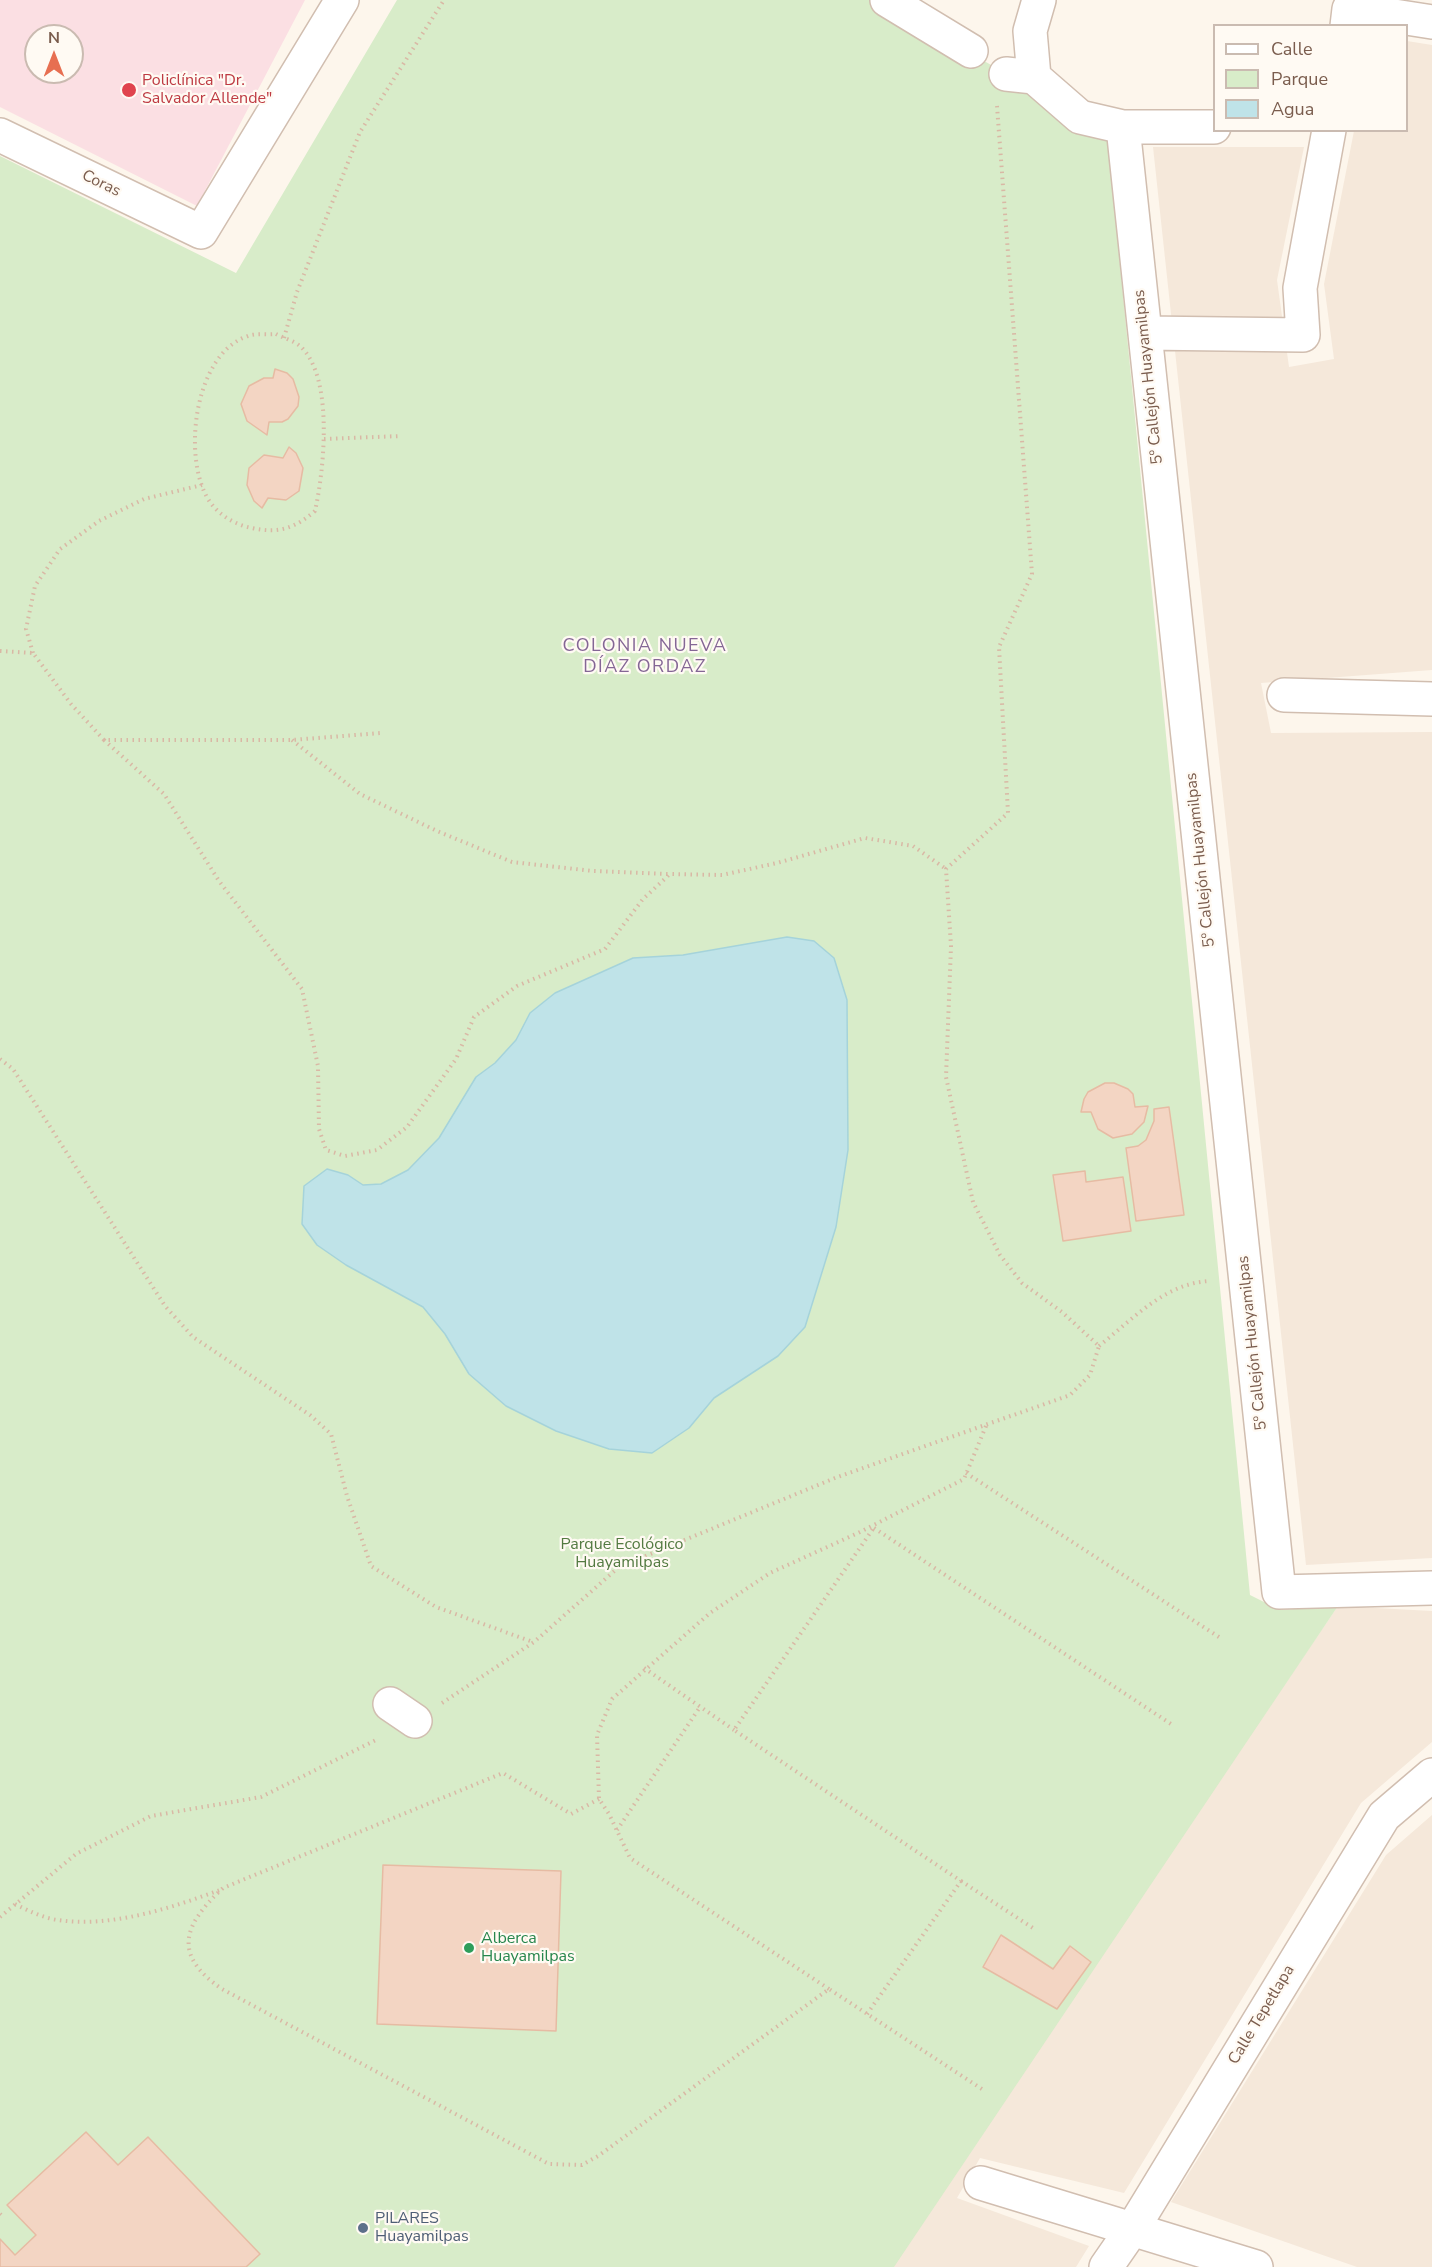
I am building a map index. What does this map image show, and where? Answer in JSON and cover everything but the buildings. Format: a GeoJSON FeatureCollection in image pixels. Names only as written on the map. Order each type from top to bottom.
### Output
{"type":"FeatureCollection","features":[{"type":"Feature","properties":{"kind":"street","name":"Coras"},"geometry":{"type":"LineString","coordinates":[[0,135],[201,232],[342,0]]}},
{"type":"Feature","properties":{"kind":"street"},"geometry":{"type":"LineString","coordinates":[[887,0],[971,51]]}},
{"type":"Feature","properties":{"kind":"street"},"geometry":{"type":"LineString","coordinates":[[1039,0],[1020,75],[1080,117],[1123,128],[1213,128]]}},
{"type":"Feature","properties":{"kind":"street"},"geometry":{"type":"LineString","coordinates":[[1348,17],[1432,22]]}},
{"type":"Feature","properties":{"kind":"street","name":"5º Callejón Huayamilpas"},"geometry":{"type":"LineString","coordinates":[[1123,128],[1279,1592],[1432,1588]]}},
{"type":"Feature","properties":{"kind":"street"},"geometry":{"type":"LineString","coordinates":[[1145,333],[1303,335],[1300,288],[1329,132]]}},
{"type":"Feature","properties":{"kind":"street"},"geometry":{"type":"LineString","coordinates":[[1284,695],[1432,699]]}},
{"type":"Feature","properties":{"kind":"street","name":"Calle Tepetlapa"},"geometry":{"type":"LineString","coordinates":[[1106,2267],[1384,1816],[1432,1775]]}},
{"type":"Feature","properties":{"kind":"street"},"geometry":{"type":"LineString","coordinates":[[981,2183],[1132,2228],[1218,2261],[1256,2267]]}},
{"type":"Feature","properties":{"kind":"path"},"geometry":{"type":"LineString","coordinates":[[284,338],[305,270],[360,132],[444,0]]}},
{"type":"Feature","properties":{"kind":"path"},"geometry":{"type":"LineString","coordinates":[[946,870],[1008,813],[999,647],[1032,574],[996,86],[1020,75]]}},
{"type":"Feature","properties":{"kind":"path"},"geometry":{"type":"LineString","coordinates":[[276,334],[284,338],[300,347],[314,367],[321,401],[325,462],[315,511],[297,525],[268,531],[239,526],[224,516],[210,502],[202,485],[196,455],[196,418],[203,386],[221,352],[248,336],[276,334]]}},
{"type":"Feature","properties":{"kind":"path"},"geometry":{"type":"LineString","coordinates":[[324,439],[401,436]]}},
{"type":"Feature","properties":{"kind":"path"},"geometry":{"type":"LineString","coordinates":[[202,485],[144,499],[99,520],[60,549],[35,586],[26,629],[33,653],[71,704],[104,740],[164,794],[219,881],[302,989],[318,1066],[319,1129],[326,1150],[345,1156],[377,1150],[407,1127],[456,1059],[474,1017],[517,986],[605,950],[643,898],[670,874]]}},
{"type":"Feature","properties":{"kind":"path"},"geometry":{"type":"LineString","coordinates":[[0,651],[33,653]]}},
{"type":"Feature","properties":{"kind":"path"},"geometry":{"type":"LineString","coordinates":[[104,740],[292,740],[381,733]]}},
{"type":"Feature","properties":{"kind":"path"},"geometry":{"type":"LineString","coordinates":[[292,740],[360,794],[437,831],[512,862],[593,871],[722,875],[777,863],[865,838],[913,846],[946,870]]}},
{"type":"Feature","properties":{"kind":"path"},"geometry":{"type":"LineString","coordinates":[[946,870],[951,946],[946,1077],[973,1202],[1000,1255],[1022,1283],[1062,1312],[1099,1346]]}},
{"type":"Feature","properties":{"kind":"path"},"geometry":{"type":"LineString","coordinates":[[0,1059],[14,1069],[165,1306],[194,1336],[310,1415],[331,1434],[347,1496],[370,1566],[436,1607],[534,1642]]}},
{"type":"Feature","properties":{"kind":"path"},"geometry":{"type":"LineString","coordinates":[[0,1917],[76,1854],[152,1816],[261,1797],[403,1712],[534,1642],[619,1567],[835,1478],[1070,1395],[1090,1375],[1099,1346],[1166,1292],[1198,1281],[1246,1278]]}},
{"type":"Feature","properties":{"kind":"path"},"geometry":{"type":"LineString","coordinates":[[985,2091],[630,1858],[599,1799],[597,1734],[612,1699],[644,1668],[710,1613],[770,1573],[964,1479],[986,1426]]}},
{"type":"Feature","properties":{"kind":"path"},"geometry":{"type":"LineString","coordinates":[[966,1473],[1222,1639]]}},
{"type":"Feature","properties":{"kind":"path"},"geometry":{"type":"LineString","coordinates":[[734,1730],[877,1523]]}},
{"type":"Feature","properties":{"kind":"path"},"geometry":{"type":"LineString","coordinates":[[874,1528],[1171,1724]]}},
{"type":"Feature","properties":{"kind":"path"},"geometry":{"type":"LineString","coordinates":[[644,1668],[1036,1930]]}},
{"type":"Feature","properties":{"kind":"path"},"geometry":{"type":"LineString","coordinates":[[617,1830],[700,1707]]}},
{"type":"Feature","properties":{"kind":"path"},"geometry":{"type":"LineString","coordinates":[[15,1904],[56,1920],[112,1919],[187,1901],[503,1773],[571,1814],[599,1799]]}},
{"type":"Feature","properties":{"kind":"path"},"geometry":{"type":"LineString","coordinates":[[867,2014],[961,1881]]}},
{"type":"Feature","properties":{"kind":"path"},"geometry":{"type":"LineString","coordinates":[[223,1888],[203,1907],[189,1933],[189,1955],[200,1974],[222,1989],[549,2164],[582,2165],[598,2156],[829,1989]]}},
{"type":"Feature","properties":{"kind":"shaded area","name":"Policlínica \"Dr. Salvador Allende\""},"geometry":{"type":"Polygon","coordinates":[[[0,0],[305,0],[197,206],[0,107],[0,0]]]}},
{"type":"Feature","properties":{"kind":"shaded area"},"geometry":{"type":"Polygon","coordinates":[[[1408,41],[1432,45],[1432,670],[1261,683],[1271,733],[1432,732],[1432,1558],[1306,1565],[1153,147],[1304,147],[1277,280],[1289,367],[1334,359],[1324,284],[1354,132],[1408,132],[1408,41]]]}},
{"type":"Feature","properties":{"kind":"shaded area"},"geometry":{"type":"Polygon","coordinates":[[[1338,1606],[1432,1611],[1432,1742],[1361,1803],[1124,2193],[980,2158],[957,2198],[1089,2246],[1076,2267],[886,2267],[1338,1606]]]}},
{"type":"Feature","properties":{"kind":"shaded area"},"geometry":{"type":"Polygon","coordinates":[[[1432,1815],[1432,2267],[1357,2267],[1171,2202],[1386,1855],[1432,1815]]]}},
{"type":"Feature","properties":{"kind":"green space","name":"Parque Ecológico Huayamilpas"},"geometry":{"type":"Polygon","coordinates":[[[397,0],[877,0],[1107,131],[1250,1595],[1280,1610],[1338,1606],[894,2267],[0,2267],[0,156],[236,273],[397,0]]]}},
{"type":"Feature","properties":{"kind":"water"},"geometry":{"type":"Polygon","coordinates":[[[787,937],[814,941],[834,958],[847,1000],[848,1150],[836,1227],[805,1327],[778,1356],[714,1398],[689,1428],[652,1453],[609,1449],[556,1431],[506,1406],[469,1374],[445,1334],[423,1307],[346,1265],[317,1245],[302,1224],[304,1186],[327,1169],[348,1175],[363,1185],[381,1184],[408,1170],[439,1138],[476,1077],[495,1063],[516,1040],[530,1013],[555,993],[633,958],[683,955],[787,937]]]}},
{"type":"Feature","properties":{"kind":"place","name":"Policlínica \"Dr. Salvador Allende\""},"geometry":{"type":"Point","coordinates":[129,90]}},
{"type":"Feature","properties":{"kind":"place","name":"Alberca Huayamilpas"},"geometry":{"type":"Point","coordinates":[469,1948]}},
{"type":"Feature","properties":{"kind":"place","name":"PILARES Huayamilpas"},"geometry":{"type":"Point","coordinates":[363,2228]}},
{"type":"Feature","properties":{"kind":"district","name":"COLONIA NUEVA DÍAZ ORDAZ"},"geometry":{"type":"Point","coordinates":[645,657]}}]}
